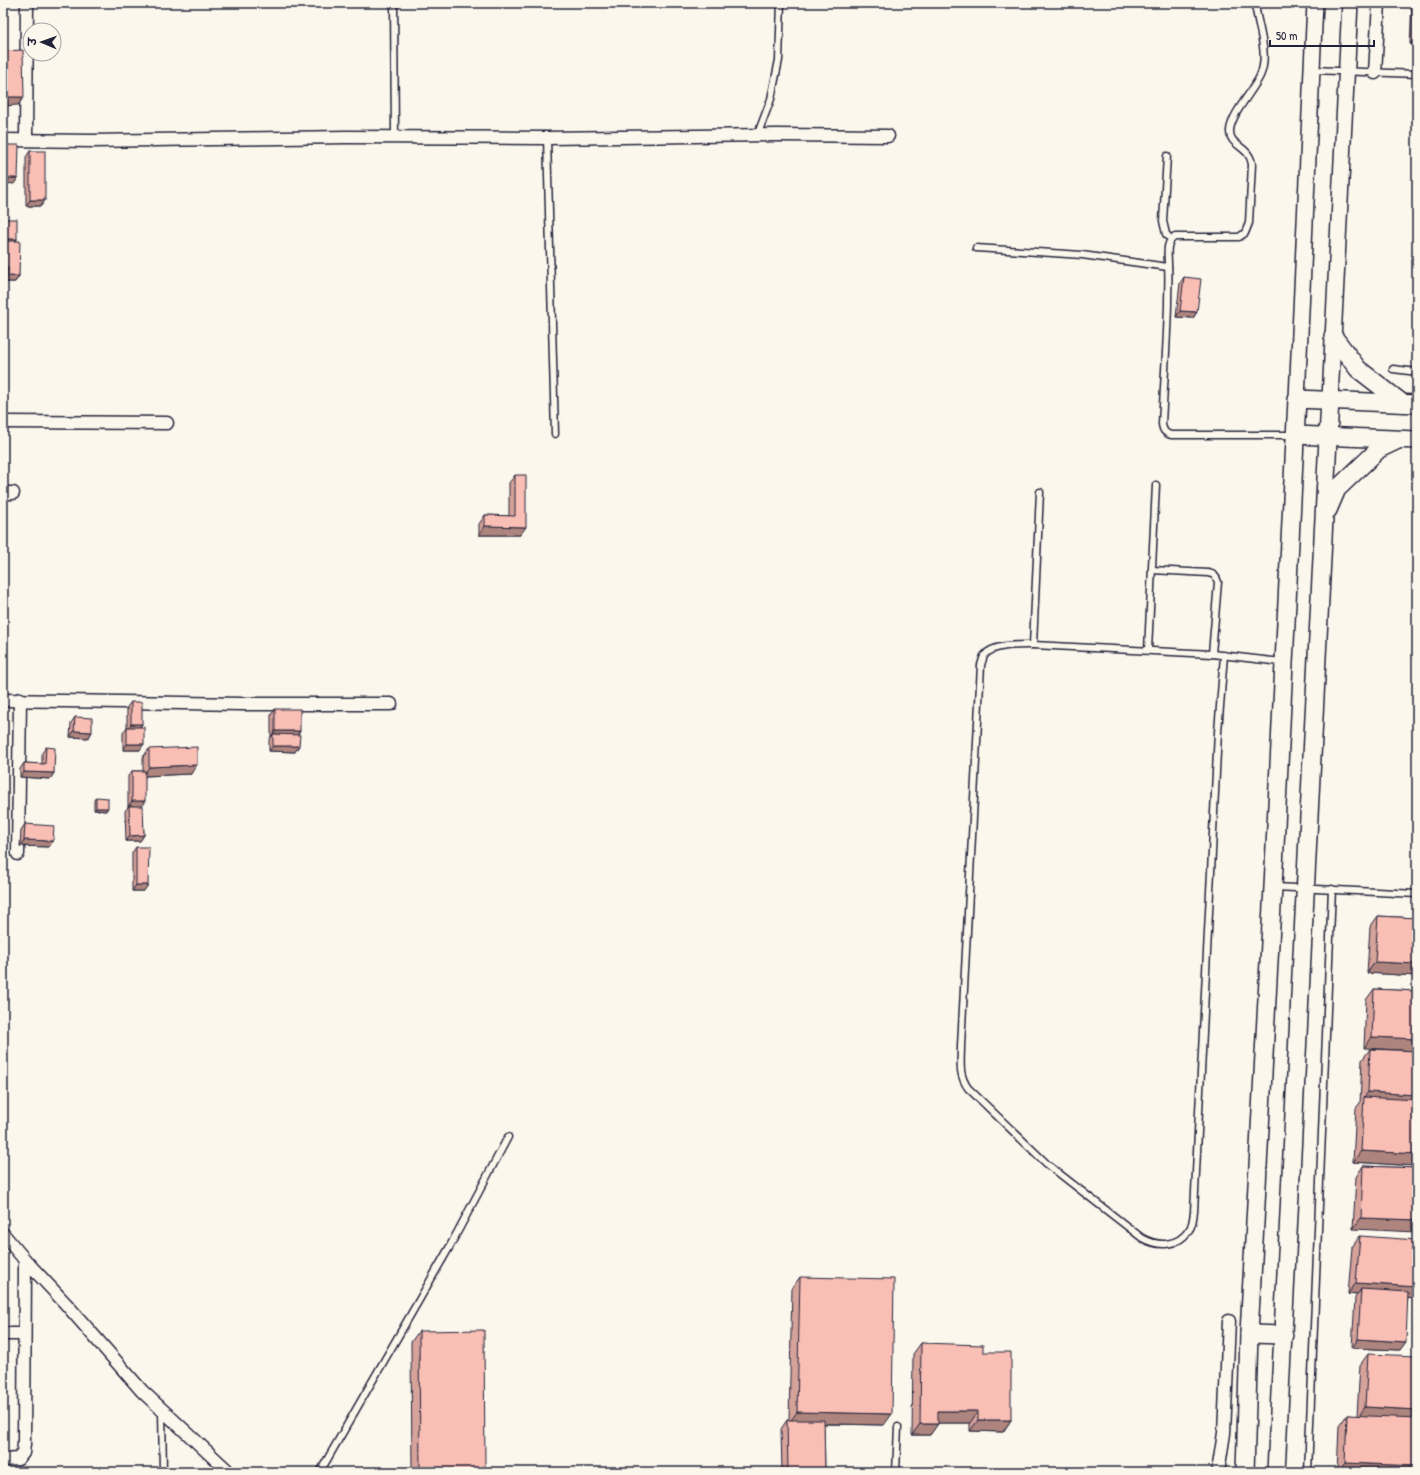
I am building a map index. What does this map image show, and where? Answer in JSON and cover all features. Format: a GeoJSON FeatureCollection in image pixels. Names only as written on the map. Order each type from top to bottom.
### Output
{"type":"FeatureCollection","features":[{"type":"Feature","properties":{"kind":"main road"},"geometry":{"type":"LineString","coordinates":[[1334,336],[1358,369],[1410,403]]}},
{"type":"Feature","properties":{"kind":"main road"},"geometry":{"type":"LineString","coordinates":[[1245,1472],[1249,1334],[1273,886],[1296,399],[1410,403]]}},
{"type":"Feature","properties":{"kind":"main road"},"geometry":{"type":"LineString","coordinates":[[1276,1472],[1330,399]]}},
{"type":"Feature","properties":{"kind":"main road"},"geometry":{"type":"LineString","coordinates":[[1295,435],[1409,440]]}},
{"type":"Feature","properties":{"kind":"main road"},"geometry":{"type":"LineString","coordinates":[[1325,516],[1337,489],[1379,450],[1409,440]]}},
{"type":"Feature","properties":{"kind":"main road"},"geometry":{"type":"LineString","coordinates":[[1249,1334],[1284,1335]]}},
{"type":"Feature","properties":{"kind":"street"},"geometry":{"type":"LineString","coordinates":[[26,139],[27,3]]}},
{"type":"Feature","properties":{"kind":"street"},"geometry":{"type":"LineString","coordinates":[[1296,399],[1315,3]]}},
{"type":"Feature","properties":{"kind":"street"},"geometry":{"type":"LineString","coordinates":[[1330,399],[1350,3]]}},
{"type":"Feature","properties":{"kind":"street"},"geometry":{"type":"LineString","coordinates":[[1375,73],[1379,3]]}},
{"type":"Feature","properties":{"kind":"street"},"geometry":{"type":"LineString","coordinates":[[3,140],[26,139],[93,141],[395,137],[547,138],[777,135],[888,136]]}},
{"type":"Feature","properties":{"kind":"street"},"geometry":{"type":"LineString","coordinates":[[3,422],[167,423]]}},
{"type":"Feature","properties":{"kind":"street"},"geometry":{"type":"LineString","coordinates":[[18,854],[20,699]]}},
{"type":"Feature","properties":{"kind":"street"},"geometry":{"type":"LineString","coordinates":[[3,700],[20,699],[241,704],[391,704]]}},
{"type":"Feature","properties":{"kind":"street"},"geometry":{"type":"LineString","coordinates":[[3,1234],[142,1391],[229,1472]]}},
{"type":"Feature","properties":{"kind":"street"},"geometry":{"type":"LineString","coordinates":[[3,1460],[18,1459],[23,1453],[25,1260]]}},
{"type":"Feature","properties":{"kind":"street"},"geometry":{"type":"LineString","coordinates":[[1218,1472],[1224,1433],[1229,1321]]}},
{"type":"Feature","properties":{"kind":"street"},"geometry":{"type":"LineString","coordinates":[[3,1334],[24,1334]]}},
{"type":"Feature","properties":{"kind":"lane"},"geometry":{"type":"LineString","coordinates":[[394,3],[395,137]]}},
{"type":"Feature","properties":{"kind":"lane"},"geometry":{"type":"LineString","coordinates":[[757,136],[771,99],[777,68],[781,3]]}},
{"type":"Feature","properties":{"kind":"lane"},"geometry":{"type":"LineString","coordinates":[[1255,3],[1262,41],[1263,65],[1261,75],[1230,128],[1231,136],[1234,142],[1248,152],[1251,158],[1250,209],[1247,229],[1245,233],[1239,237],[1175,237],[1168,242],[1167,334],[1162,424],[1166,434],[1171,436],[1295,435]]}},
{"type":"Feature","properties":{"kind":"lane"},"geometry":{"type":"LineString","coordinates":[[1312,70],[1417,74]]}},
{"type":"Feature","properties":{"kind":"lane"},"geometry":{"type":"LineString","coordinates":[[547,138],[555,434]]}},
{"type":"Feature","properties":{"kind":"lane"},"geometry":{"type":"LineString","coordinates":[[1167,156],[1163,221],[1166,234],[1171,239]]}},
{"type":"Feature","properties":{"kind":"lane"},"geometry":{"type":"LineString","coordinates":[[976,248],[1082,255],[1168,267]]}},
{"type":"Feature","properties":{"kind":"lane"},"geometry":{"type":"LineString","coordinates":[[1394,369],[1417,372]]}},
{"type":"Feature","properties":{"kind":"lane"},"geometry":{"type":"LineString","coordinates":[[1148,650],[1156,485]]}},
{"type":"Feature","properties":{"kind":"lane"},"geometry":{"type":"LineString","coordinates":[[1033,645],[1040,492]]}},
{"type":"Feature","properties":{"kind":"lane"},"geometry":{"type":"LineString","coordinates":[[1152,570],[1208,573],[1213,574],[1216,577],[1218,582],[1212,654]]}},
{"type":"Feature","properties":{"kind":"lane"},"geometry":{"type":"LineString","coordinates":[[1224,655],[1218,739],[1193,1218],[1189,1230],[1177,1241],[1161,1245],[1142,1238],[1047,1164],[968,1088],[962,1077],[961,1046],[981,665],[985,654],[994,649],[1004,646],[1033,645],[1212,654],[1224,655],[1284,662]]}},
{"type":"Feature","properties":{"kind":"lane"},"geometry":{"type":"LineString","coordinates":[[1273,886],[1417,894]]}},
{"type":"Feature","properties":{"kind":"lane"},"geometry":{"type":"LineString","coordinates":[[1308,1472],[1332,889]]}},
{"type":"Feature","properties":{"kind":"lane"},"geometry":{"type":"LineString","coordinates":[[320,1472],[449,1248],[508,1137]]}},
{"type":"Feature","properties":{"kind":"lane"},"geometry":{"type":"LineString","coordinates":[[162,1409],[163,1472]]}},
{"type":"Feature","properties":{"kind":"lane"},"geometry":{"type":"LineString","coordinates":[[896,1472],[898,1427]]}},
{"type":"Feature","properties":{"kind":"building"},"geometry":{"type":"Polygon","coordinates":[[[22,50],[24,97],[3,97],[3,51],[22,50]]]}},
{"type":"Feature","properties":{"kind":"building"},"geometry":{"type":"Polygon","coordinates":[[[3,145],[19,145],[18,178],[3,178],[3,145]]]}},
{"type":"Feature","properties":{"kind":"building"},"geometry":{"type":"Polygon","coordinates":[[[30,151],[45,151],[45,200],[30,200],[30,151]]]}},
{"type":"Feature","properties":{"kind":"building"},"geometry":{"type":"Polygon","coordinates":[[[3,219],[17,219],[17,239],[3,239],[3,219]]]}},
{"type":"Feature","properties":{"kind":"building"},"geometry":{"type":"Polygon","coordinates":[[[3,241],[20,241],[19,276],[8,276],[8,268],[6,268],[6,248],[3,248],[3,241]]]}},
{"type":"Feature","properties":{"kind":"building"},"geometry":{"type":"Polygon","coordinates":[[[1184,277],[1201,279],[1197,312],[1180,311],[1184,277]]]}},
{"type":"Feature","properties":{"kind":"building"},"geometry":{"type":"Polygon","coordinates":[[[515,475],[526,475],[526,527],[485,526],[485,515],[515,516],[515,475]]]}},
{"type":"Feature","properties":{"kind":"building"},"geometry":{"type":"Polygon","coordinates":[[[131,702],[142,702],[142,724],[131,724],[131,702]]]}},
{"type":"Feature","properties":{"kind":"building"},"geometry":{"type":"Polygon","coordinates":[[[275,709],[300,709],[300,731],[275,731],[275,709]]]}},
{"type":"Feature","properties":{"kind":"building"},"geometry":{"type":"Polygon","coordinates":[[[75,717],[92,718],[92,732],[74,731],[75,717]]]}},
{"type":"Feature","properties":{"kind":"building"},"geometry":{"type":"Polygon","coordinates":[[[127,727],[144,727],[144,744],[127,744],[127,727]]]}},
{"type":"Feature","properties":{"kind":"building"},"geometry":{"type":"Polygon","coordinates":[[[273,734],[300,735],[299,746],[273,746],[273,734]]]}},
{"type":"Feature","properties":{"kind":"building"},"geometry":{"type":"Polygon","coordinates":[[[46,747],[55,748],[54,773],[24,772],[24,763],[45,764],[46,747]]]}},
{"type":"Feature","properties":{"kind":"building"},"geometry":{"type":"Polygon","coordinates":[[[197,747],[197,765],[149,767],[149,749],[197,747]]]}},
{"type":"Feature","properties":{"kind":"building"},"geometry":{"type":"Polygon","coordinates":[[[132,771],[145,771],[145,801],[132,801],[132,771]]]}},
{"type":"Feature","properties":{"kind":"building"},"geometry":{"type":"Polygon","coordinates":[[[96,797],[108,798],[108,808],[96,808],[96,797]]]}},
{"type":"Feature","properties":{"kind":"building"},"geometry":{"type":"Polygon","coordinates":[[[129,806],[143,806],[144,835],[130,836],[129,806]]]}},
{"type":"Feature","properties":{"kind":"building"},"geometry":{"type":"Polygon","coordinates":[[[25,824],[54,826],[53,841],[24,840],[25,824]]]}},
{"type":"Feature","properties":{"kind":"building"},"geometry":{"type":"Polygon","coordinates":[[[136,847],[149,847],[148,885],[136,885],[136,847]]]}},
{"type":"Feature","properties":{"kind":"building"},"geometry":{"type":"Polygon","coordinates":[[[1378,916],[1417,918],[1417,964],[1375,962],[1378,916]]]}},
{"type":"Feature","properties":{"kind":"building"},"geometry":{"type":"Polygon","coordinates":[[[1374,989],[1417,991],[1417,1039],[1372,1037],[1374,989]]]}},
{"type":"Feature","properties":{"kind":"building"},"geometry":{"type":"Polygon","coordinates":[[[1370,1049],[1417,1051],[1417,1095],[1368,1092],[1370,1049]]]}},
{"type":"Feature","properties":{"kind":"building"},"geometry":{"type":"Polygon","coordinates":[[[1364,1097],[1417,1100],[1417,1154],[1361,1151],[1364,1097]]]}},
{"type":"Feature","properties":{"kind":"building"},"geometry":{"type":"Polygon","coordinates":[[[1363,1166],[1417,1168],[1417,1220],[1361,1218],[1363,1166]]]}},
{"type":"Feature","properties":{"kind":"building"},"geometry":{"type":"Polygon","coordinates":[[[1360,1236],[1417,1240],[1417,1287],[1356,1283],[1360,1236]]]}},
{"type":"Feature","properties":{"kind":"building"},"geometry":{"type":"Polygon","coordinates":[[[800,1277],[894,1279],[892,1414],[797,1412],[800,1277]]]}},
{"type":"Feature","properties":{"kind":"building"},"geometry":{"type":"Polygon","coordinates":[[[1361,1289],[1408,1292],[1406,1342],[1358,1339],[1361,1289]]]}},
{"type":"Feature","properties":{"kind":"building"},"geometry":{"type":"Polygon","coordinates":[[[484,1330],[485,1472],[420,1472],[419,1331],[484,1330]]]}},
{"type":"Feature","properties":{"kind":"building"},"geometry":{"type":"Polygon","coordinates":[[[921,1343],[983,1345],[983,1352],[1011,1352],[1011,1420],[978,1420],[978,1411],[938,1411],[938,1424],[920,1424],[921,1343]]]}},
{"type":"Feature","properties":{"kind":"building"},"geometry":{"type":"Polygon","coordinates":[[[1368,1354],[1417,1356],[1417,1410],[1365,1407],[1368,1354]]]}},
{"type":"Feature","properties":{"kind":"building"},"geometry":{"type":"Polygon","coordinates":[[[1347,1415],[1417,1418],[1417,1466],[1345,1463],[1347,1415]]]}},
{"type":"Feature","properties":{"kind":"building"},"geometry":{"type":"Polygon","coordinates":[[[787,1420],[824,1420],[825,1472],[788,1472],[787,1420]]]}}]}
